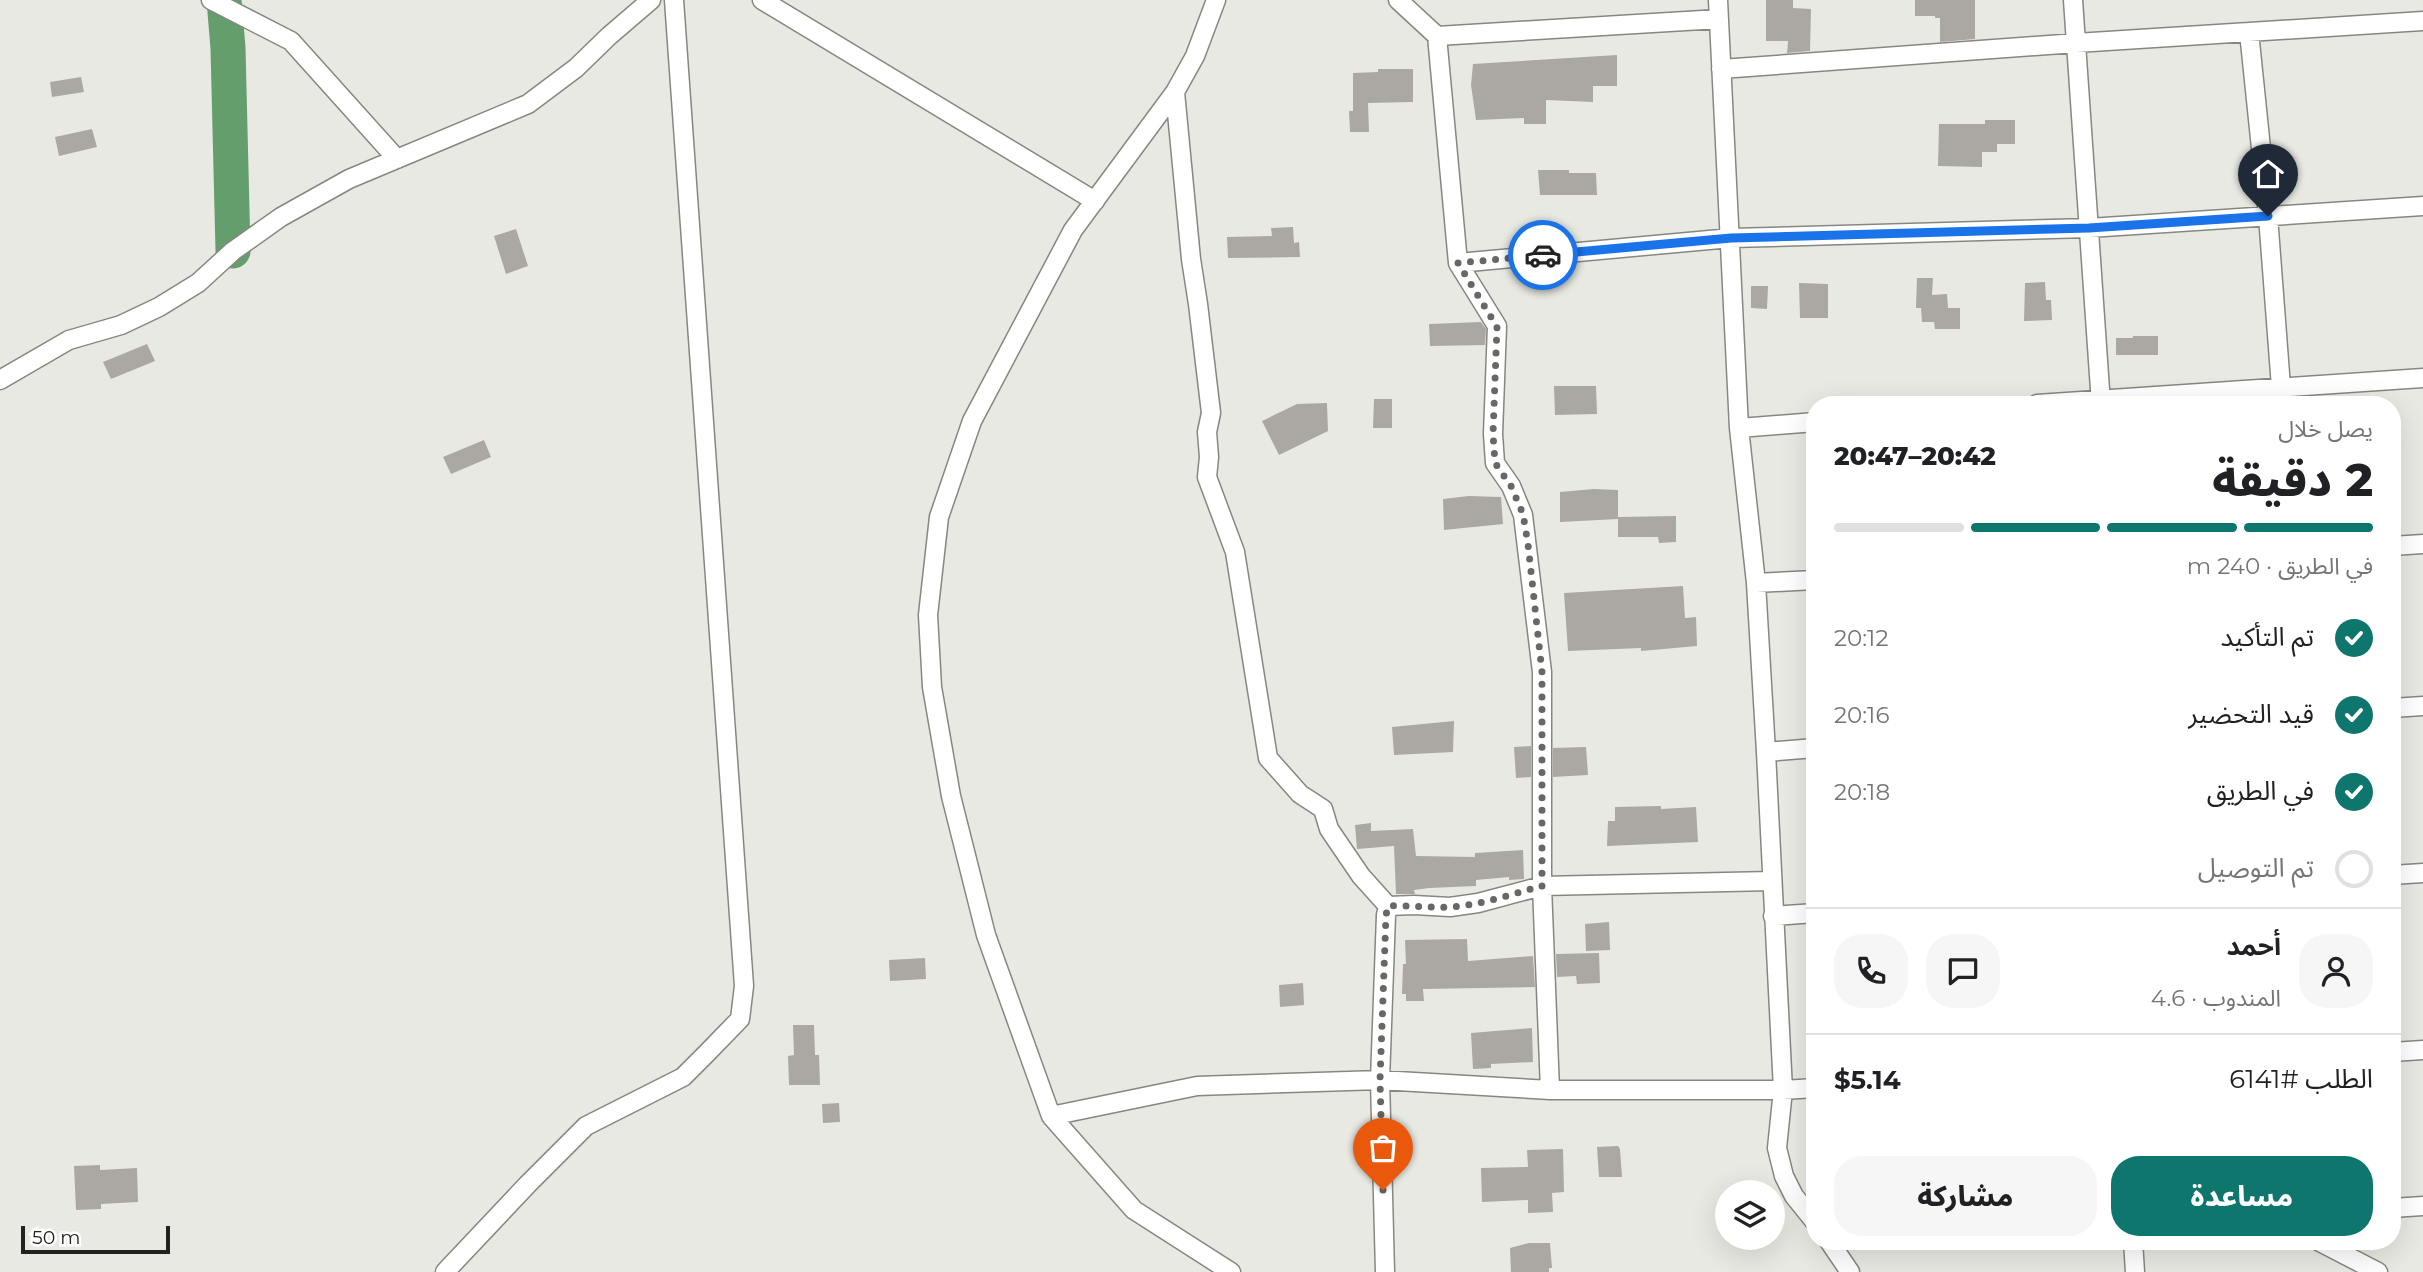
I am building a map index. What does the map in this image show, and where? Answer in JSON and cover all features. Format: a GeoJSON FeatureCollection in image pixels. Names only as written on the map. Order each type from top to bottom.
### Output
{"type":"FeatureCollection","features":[{"type":"Feature","properties":{"kind":"street"},"geometry":{"type":"LineString","coordinates":[[211,0],[291,41],[397,159]]}},
{"type":"Feature","properties":{"kind":"street"},"geometry":{"type":"LineString","coordinates":[[0,380],[69,340],[121,324],[159,307],[198,283],[233,251],[281,217],[349,179],[528,104],[576,68],[652,0]]}},
{"type":"Feature","properties":{"kind":"street"},"geometry":{"type":"LineString","coordinates":[[445,1272],[586,1126],[683,1077],[740,1019],[744,986],[674,0]]}},
{"type":"Feature","properties":{"kind":"street"},"geometry":{"type":"LineString","coordinates":[[762,0],[1095,201]]}},
{"type":"Feature","properties":{"kind":"street"},"geometry":{"type":"LineString","coordinates":[[1216,0],[1195,56],[1175,92],[1073,230],[972,421],[939,517],[928,615],[932,687],[951,796],[986,935],[1052,1116],[1135,1210],[1231,1272]]}},
{"type":"Feature","properties":{"kind":"street"},"geometry":{"type":"LineString","coordinates":[[1398,0],[1437,36],[1458,263],[1497,327],[1493,434],[1495,463],[1511,486],[1523,514],[1528,544],[1542,672],[1542,886],[1550,1090]]}},
{"type":"Feature","properties":{"kind":"street"},"geometry":{"type":"LineString","coordinates":[[1718,0],[1739,428],[1756,583],[1766,752],[1783,1090],[1777,1148],[1784,1176],[1794,1196],[1806,1211]]}},
{"type":"Feature","properties":{"kind":"street"},"geometry":{"type":"LineString","coordinates":[[2073,0],[2101,396]]}},
{"type":"Feature","properties":{"kind":"street"},"geometry":{"type":"LineString","coordinates":[[1437,36],[1719,19]]}},
{"type":"Feature","properties":{"kind":"street"},"geometry":{"type":"LineString","coordinates":[[1721,69],[2423,21]]}},
{"type":"Feature","properties":{"kind":"street"},"geometry":{"type":"LineString","coordinates":[[2249,32],[2268,216],[2281,387]]}},
{"type":"Feature","properties":{"kind":"street"},"geometry":{"type":"LineString","coordinates":[[1175,92],[1191,259],[1211,413],[1207,432],[1209,457],[1206,477],[1235,552],[1268,758],[1300,794],[1323,809],[1329,829],[1361,876],[1388,906],[1478,903],[1542,886],[1772,881]]}},
{"type":"Feature","properties":{"kind":"street"},"geometry":{"type":"LineString","coordinates":[[1458,263],[1731,238],[2089,228],[2423,206]]}},
{"type":"Feature","properties":{"kind":"street"},"geometry":{"type":"LineString","coordinates":[[2173,396],[2423,378]]}},
{"type":"Feature","properties":{"kind":"street"},"geometry":{"type":"LineString","coordinates":[[1739,428],[1806,423]]}},
{"type":"Feature","properties":{"kind":"street"},"geometry":{"type":"LineString","coordinates":[[2401,545],[2423,544]]}},
{"type":"Feature","properties":{"kind":"street"},"geometry":{"type":"LineString","coordinates":[[1756,583],[1806,580]]}},
{"type":"Feature","properties":{"kind":"street"},"geometry":{"type":"LineString","coordinates":[[2401,707],[2423,706]]}},
{"type":"Feature","properties":{"kind":"street"},"geometry":{"type":"LineString","coordinates":[[1766,752],[1806,749]]}},
{"type":"Feature","properties":{"kind":"street"},"geometry":{"type":"LineString","coordinates":[[2401,875],[2423,873]]}},
{"type":"Feature","properties":{"kind":"street"},"geometry":{"type":"LineString","coordinates":[[1385,1272],[1380,1080],[1388,906]]}},
{"type":"Feature","properties":{"kind":"street"},"geometry":{"type":"LineString","coordinates":[[1773,916],[1806,914]]}},
{"type":"Feature","properties":{"kind":"street"},"geometry":{"type":"LineString","coordinates":[[2401,1051],[2423,1050]]}},
{"type":"Feature","properties":{"kind":"street"},"geometry":{"type":"LineString","coordinates":[[1052,1116],[1196,1086],[1380,1080],[1550,1090],[1806,1089]]}},
{"type":"Feature","properties":{"kind":"street"},"geometry":{"type":"LineString","coordinates":[[2401,1207],[2423,1206]]}},
{"type":"Feature","properties":{"kind":"street"},"geometry":{"type":"LineString","coordinates":[[1835,1250],[1850,1272]]}},
{"type":"Feature","properties":{"kind":"street"},"geometry":{"type":"LineString","coordinates":[[2134,1250],[2135,1272]]}},
{"type":"Feature","properties":{"kind":"street"},"geometry":{"type":"LineString","coordinates":[[2335,1250],[2378,1272]]}},
{"type":"Feature","properties":{"kind":"building"},"geometry":{"type":"Polygon","coordinates":[[[1766,0],[1793,0],[1793,8],[1811,9],[1810,51],[1787,53],[1788,41],[1766,41],[1766,0]]]}},
{"type":"Feature","properties":{"kind":"building"},"geometry":{"type":"Polygon","coordinates":[[[1915,0],[1975,0],[1975,39],[1940,42],[1940,18],[1915,16],[1915,0]]]}},
{"type":"Feature","properties":{"kind":"building"},"geometry":{"type":"Polygon","coordinates":[[[1617,55],[1617,86],[1593,86],[1593,102],[1546,100],[1546,124],[1524,124],[1524,118],[1476,120],[1471,85],[1473,64],[1617,55]]]}},
{"type":"Feature","properties":{"kind":"building"},"geometry":{"type":"Polygon","coordinates":[[[1378,69],[1413,69],[1413,102],[1368,103],[1369,132],[1350,132],[1353,73],[1378,72],[1378,69]]]}},
{"type":"Feature","properties":{"kind":"building"},"geometry":{"type":"Polygon","coordinates":[[[81,77],[84,92],[52,97],[50,82],[81,77]]]}},
{"type":"Feature","properties":{"kind":"building"},"geometry":{"type":"Polygon","coordinates":[[[1985,120],[2015,120],[2015,144],[1997,144],[1997,152],[1982,152],[1982,167],[1938,166],[1939,124],[1985,124],[1985,120]]]}},
{"type":"Feature","properties":{"kind":"building"},"geometry":{"type":"Polygon","coordinates":[[[92,129],[97,147],[59,156],[55,137],[92,129]]]}},
{"type":"Feature","properties":{"kind":"building"},"geometry":{"type":"Polygon","coordinates":[[[1538,170],[1596,173],[1597,195],[1540,195],[1538,170]]]}},
{"type":"Feature","properties":{"kind":"building"},"geometry":{"type":"Polygon","coordinates":[[[1293,227],[1294,243],[1299,242],[1300,257],[1228,258],[1227,237],[1272,236],[1271,228],[1293,227]]]}},
{"type":"Feature","properties":{"kind":"building"},"geometry":{"type":"Polygon","coordinates":[[[516,229],[528,266],[506,274],[494,236],[516,229]]]}},
{"type":"Feature","properties":{"kind":"building"},"geometry":{"type":"Polygon","coordinates":[[[1917,278],[1933,278],[1932,295],[1947,294],[1948,308],[1960,308],[1960,329],[1935,329],[1934,322],[1922,322],[1921,308],[1916,308],[1917,278]]]}},
{"type":"Feature","properties":{"kind":"building"},"geometry":{"type":"Polygon","coordinates":[[[2045,282],[2046,300],[2051,300],[2052,320],[2024,321],[2025,283],[2045,282]]]}},
{"type":"Feature","properties":{"kind":"building"},"geometry":{"type":"Polygon","coordinates":[[[1799,283],[1828,284],[1828,318],[1800,318],[1799,283]]]}},
{"type":"Feature","properties":{"kind":"building"},"geometry":{"type":"Polygon","coordinates":[[[1751,286],[1768,286],[1767,309],[1751,308],[1751,286]]]}},
{"type":"Feature","properties":{"kind":"building"},"geometry":{"type":"Polygon","coordinates":[[[1481,322],[1486,329],[1485,345],[1430,346],[1429,324],[1481,322]]]}},
{"type":"Feature","properties":{"kind":"building"},"geometry":{"type":"Polygon","coordinates":[[[2158,336],[2158,355],[2116,355],[2116,338],[2158,336]]]}},
{"type":"Feature","properties":{"kind":"building"},"geometry":{"type":"Polygon","coordinates":[[[147,344],[155,361],[111,379],[103,362],[147,344]]]}},
{"type":"Feature","properties":{"kind":"building"},"geometry":{"type":"Polygon","coordinates":[[[1554,386],[1596,386],[1597,414],[1555,415],[1554,386]]]}},
{"type":"Feature","properties":{"kind":"building"},"geometry":{"type":"Polygon","coordinates":[[[1374,399],[1392,399],[1392,428],[1373,428],[1374,399]]]}},
{"type":"Feature","properties":{"kind":"building"},"geometry":{"type":"Polygon","coordinates":[[[1327,403],[1328,431],[1279,455],[1262,421],[1297,404],[1327,403]]]}},
{"type":"Feature","properties":{"kind":"building"},"geometry":{"type":"Polygon","coordinates":[[[484,440],[491,457],[451,474],[443,457],[484,440]]]}},
{"type":"Feature","properties":{"kind":"building"},"geometry":{"type":"Polygon","coordinates":[[[1618,490],[1618,517],[1676,516],[1676,542],[1659,543],[1658,537],[1618,537],[1618,519],[1560,522],[1560,492],[1618,490]]]}},
{"type":"Feature","properties":{"kind":"building"},"geometry":{"type":"Polygon","coordinates":[[[1469,496],[1501,497],[1503,524],[1444,530],[1443,499],[1469,496]]]}},
{"type":"Feature","properties":{"kind":"building"},"geometry":{"type":"Polygon","coordinates":[[[1683,586],[1685,618],[1696,617],[1697,646],[1641,651],[1641,648],[1568,651],[1564,593],[1683,586]]]}},
{"type":"Feature","properties":{"kind":"building"},"geometry":{"type":"Polygon","coordinates":[[[1454,721],[1453,752],[1394,755],[1392,727],[1454,721]]]}},
{"type":"Feature","properties":{"kind":"building"},"geometry":{"type":"Polygon","coordinates":[[[1531,746],[1531,777],[1516,778],[1514,747],[1531,746]]]}},
{"type":"Feature","properties":{"kind":"building"},"geometry":{"type":"Polygon","coordinates":[[[1586,747],[1588,775],[1553,777],[1553,748],[1586,747]]]}},
{"type":"Feature","properties":{"kind":"building"},"geometry":{"type":"Polygon","coordinates":[[[1661,806],[1661,809],[1696,807],[1698,842],[1607,846],[1608,821],[1615,821],[1615,807],[1661,806]]]}},
{"type":"Feature","properties":{"kind":"building"},"geometry":{"type":"Polygon","coordinates":[[[1371,823],[1371,831],[1413,829],[1416,856],[1475,857],[1475,853],[1523,850],[1524,879],[1509,880],[1509,877],[1476,880],[1476,886],[1429,888],[1414,890],[1415,894],[1396,894],[1394,846],[1357,849],[1355,825],[1371,823]]]}},
{"type":"Feature","properties":{"kind":"building"},"geometry":{"type":"Polygon","coordinates":[[[1609,922],[1610,950],[1586,951],[1585,924],[1609,922]]]}},
{"type":"Feature","properties":{"kind":"building"},"geometry":{"type":"Polygon","coordinates":[[[1467,939],[1468,961],[1533,956],[1535,987],[1423,989],[1424,1001],[1406,1001],[1406,994],[1402,994],[1403,964],[1406,964],[1405,940],[1467,939]]]}},
{"type":"Feature","properties":{"kind":"building"},"geometry":{"type":"Polygon","coordinates":[[[1599,953],[1600,983],[1577,984],[1576,976],[1557,977],[1556,954],[1599,953]]]}},
{"type":"Feature","properties":{"kind":"building"},"geometry":{"type":"Polygon","coordinates":[[[925,958],[926,979],[890,981],[889,960],[925,958]]]}},
{"type":"Feature","properties":{"kind":"building"},"geometry":{"type":"Polygon","coordinates":[[[1303,983],[1304,1005],[1280,1007],[1279,985],[1303,983]]]}},
{"type":"Feature","properties":{"kind":"building"},"geometry":{"type":"Polygon","coordinates":[[[793,1025],[814,1025],[820,1085],[789,1085],[788,1056],[794,1055],[793,1025]]]}},
{"type":"Feature","properties":{"kind":"building"},"geometry":{"type":"Polygon","coordinates":[[[1532,1028],[1533,1062],[1491,1064],[1491,1068],[1473,1069],[1471,1033],[1532,1028]]]}},
{"type":"Feature","properties":{"kind":"building"},"geometry":{"type":"Polygon","coordinates":[[[839,1103],[840,1122],[823,1123],[822,1104],[839,1103]]]}},
{"type":"Feature","properties":{"kind":"building"},"geometry":{"type":"Polygon","coordinates":[[[1618,1146],[1622,1177],[1599,1177],[1597,1147],[1618,1146]]]}},
{"type":"Feature","properties":{"kind":"building"},"geometry":{"type":"Polygon","coordinates":[[[1563,1149],[1564,1192],[1552,1193],[1553,1212],[1528,1213],[1528,1200],[1482,1202],[1481,1168],[1528,1167],[1527,1150],[1563,1149]]]}},
{"type":"Feature","properties":{"kind":"building"},"geometry":{"type":"Polygon","coordinates":[[[100,1165],[100,1170],[137,1168],[138,1202],[101,1204],[101,1209],[76,1210],[74,1166],[100,1165]]]}},
{"type":"Feature","properties":{"kind":"building"},"geometry":{"type":"Polygon","coordinates":[[[1529,1243],[1550,1243],[1552,1268],[1549,1268],[1549,1272],[1511,1272],[1510,1248],[1529,1243]]]}},
{"type":"Feature","properties":{"kind":"waterway"},"geometry":{"type":"LineString","coordinates":[[224,0],[228,48],[233,251]]}},
{"type":"Feature","properties":{"kind":"way so far"},"geometry":{"type":"LineString","coordinates":[[1383,1190],[1380,1080],[1388,906],[1450,907],[1478,903],[1542,886],[1542,672],[1528,544],[1523,514],[1511,486],[1495,463],[1493,434],[1497,327],[1458,263],[1543,255]]}},
{"type":"Feature","properties":{"kind":"route"},"geometry":{"type":"LineString","coordinates":[[1543,255],[1731,238],[2089,228],[2268,216]]}}]}
